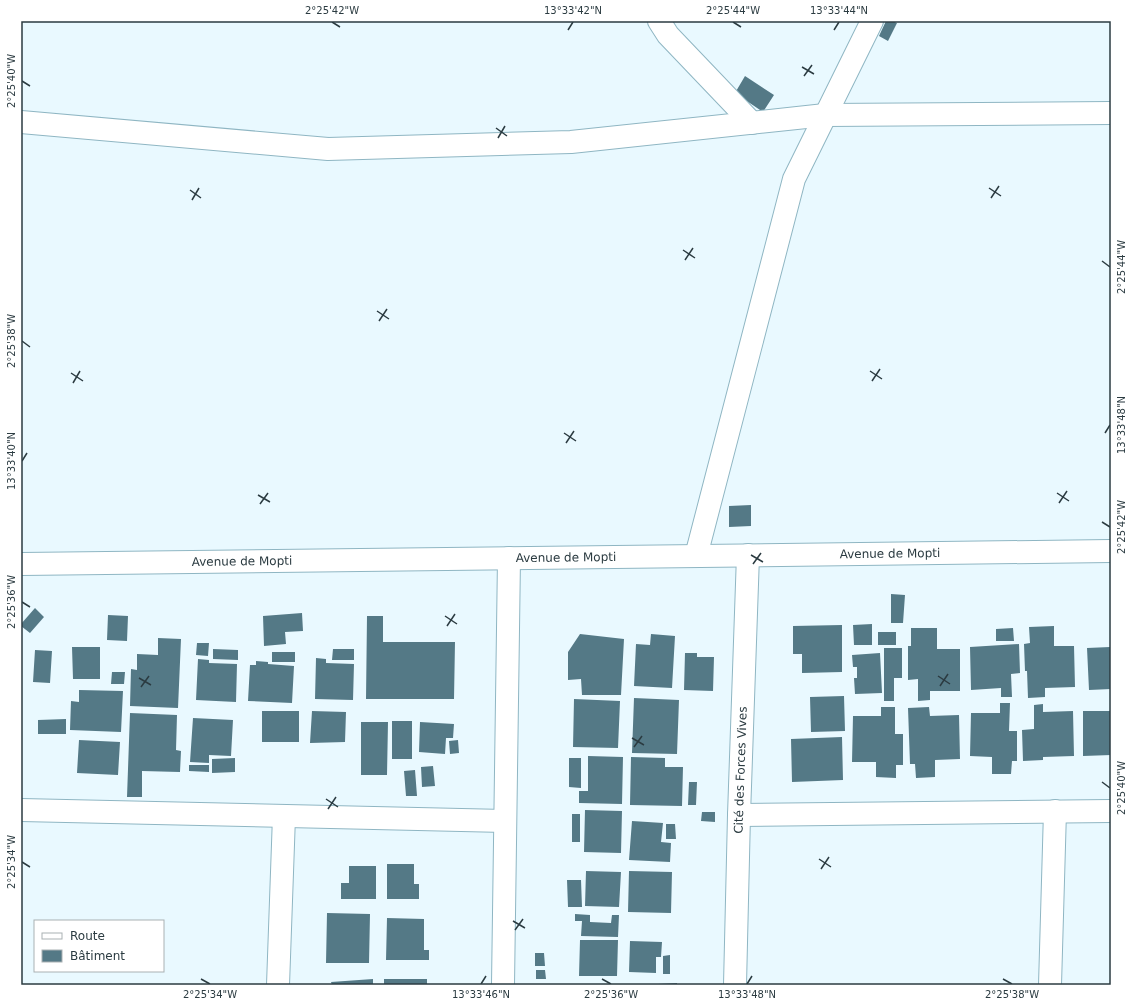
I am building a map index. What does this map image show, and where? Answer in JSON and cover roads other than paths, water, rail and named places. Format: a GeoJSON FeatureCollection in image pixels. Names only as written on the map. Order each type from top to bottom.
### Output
{"type":"FeatureCollection","features":[{"type":"Feature","properties":{"kind":"street"},"geometry":{"type":"LineString","coordinates":[[659,21],[668,35],[752,123]]}},
{"type":"Feature","properties":{"kind":"street"},"geometry":{"type":"LineString","coordinates":[[696,556],[794,178],[872,21]]}},
{"type":"Feature","properties":{"kind":"street"},"geometry":{"type":"LineString","coordinates":[[24,128],[328,150],[571,142],[825,116],[1111,113]]}},
{"type":"Feature","properties":{"kind":"street","name":"Avenue de Mopti"},"geometry":{"type":"LineString","coordinates":[[21,564],[1111,551]]}},
{"type":"Feature","properties":{"kind":"street","name":"Cité des Forces Vives"},"geometry":{"type":"LineString","coordinates":[[735,985],[748,555]]}},
{"type":"Feature","properties":{"kind":"street"},"geometry":{"type":"LineString","coordinates":[[503,985],[509,558]]}},
{"type":"Feature","properties":{"kind":"street"},"geometry":{"type":"LineString","coordinates":[[21,810],[505,821]]}},
{"type":"Feature","properties":{"kind":"street"},"geometry":{"type":"LineString","coordinates":[[1050,985],[1054,811]]}},
{"type":"Feature","properties":{"kind":"street"},"geometry":{"type":"LineString","coordinates":[[739,815],[1111,811]]}},
{"type":"Feature","properties":{"kind":"street"},"geometry":{"type":"LineString","coordinates":[[278,985],[284,816]]}}]}
